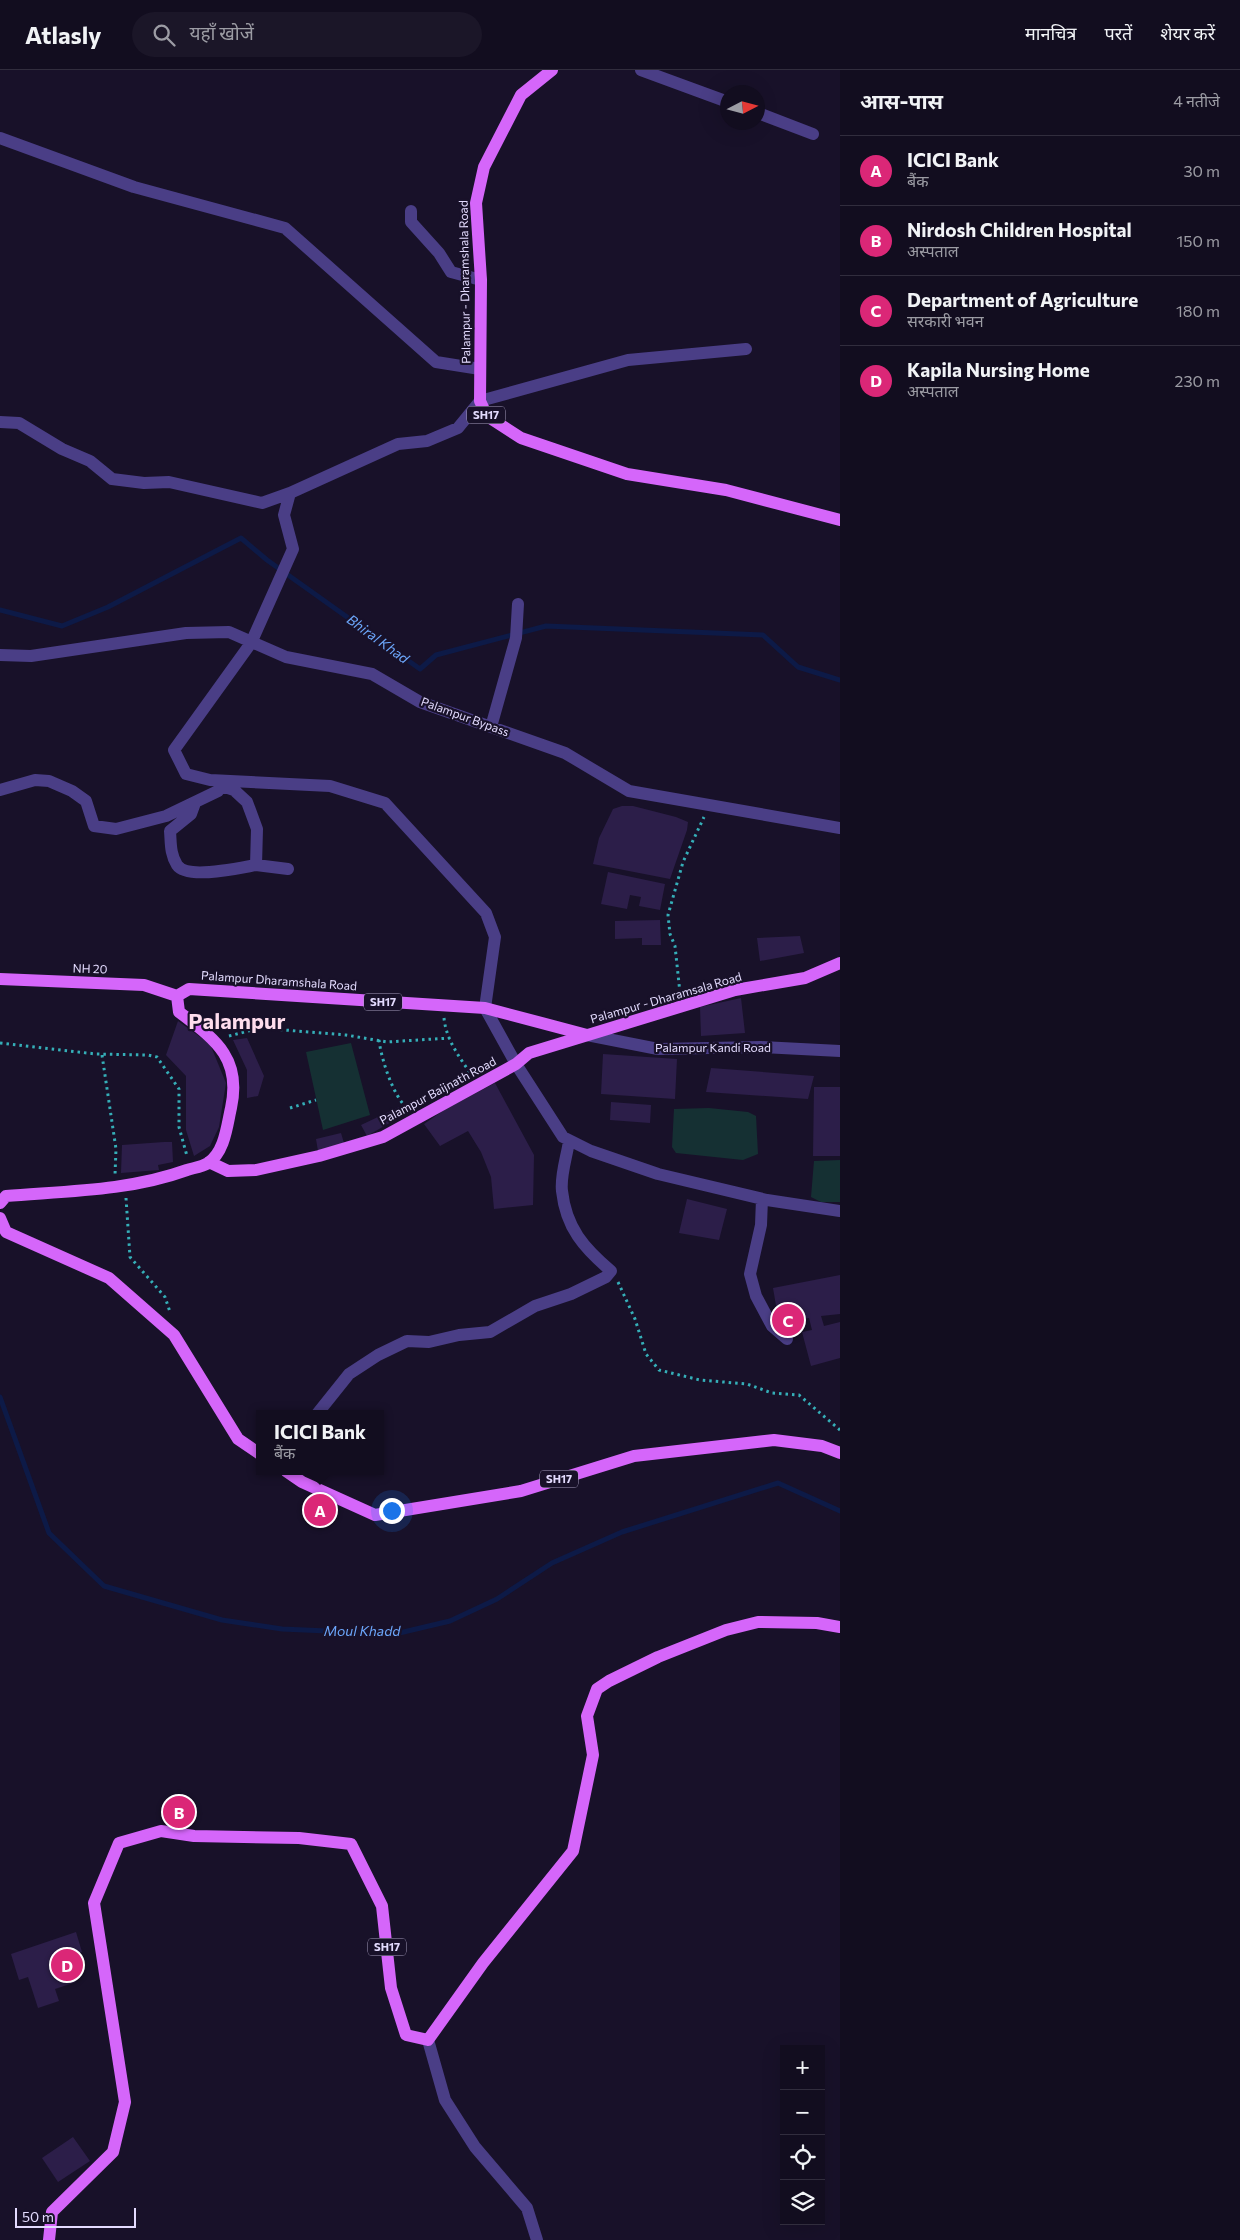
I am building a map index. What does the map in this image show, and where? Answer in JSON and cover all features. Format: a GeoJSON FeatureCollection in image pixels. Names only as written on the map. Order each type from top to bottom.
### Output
{"type":"FeatureCollection","features":[{"type":"Feature","properties":{"kind":"main road","name":"Palampur - Dharamshala Road"},"geometry":{"type":"LineString","coordinates":[[480,402],[481,280],[476,203],[484,167],[521,95],[552,70]]}},
{"type":"Feature","properties":{"kind":"main road","name":"SH17"},"geometry":{"type":"LineString","coordinates":[[480,402],[487,416],[521,438],[627,474],[726,490],[840,520]]}},
{"type":"Feature","properties":{"kind":"main road","name":"Palampur - Dharamsala Road"},"geometry":{"type":"LineString","coordinates":[[587,1035],[735,990],[805,978],[840,963]]}},
{"type":"Feature","properties":{"kind":"main road","name":"NH 20"},"geometry":{"type":"LineString","coordinates":[[0,979],[144,985],[176,996]]}},
{"type":"Feature","properties":{"kind":"main road","name":"Palampur Dharamshala Road"},"geometry":{"type":"LineString","coordinates":[[176,996],[190,989],[485,1008],[587,1035]]}},
{"type":"Feature","properties":{"kind":"main road"},"geometry":{"type":"LineString","coordinates":[[0,1203],[6,1196],[120,1187],[177,1174],[209,1162],[223,1142],[234,1094],[231,1069],[217,1041],[179,1012],[176,996]]}},
{"type":"Feature","properties":{"kind":"main road","name":"Palampur Baijnath Road"},"geometry":{"type":"LineString","coordinates":[[209,1162],[228,1171],[256,1170],[319,1156],[383,1137],[516,1064],[530,1053],[587,1035]]}},
{"type":"Feature","properties":{"kind":"main road"},"geometry":{"type":"LineString","coordinates":[[0,1218],[6,1232],[110,1278],[174,1335],[238,1439],[256,1451]]}},
{"type":"Feature","properties":{"kind":"main road","name":"SH17"},"geometry":{"type":"LineString","coordinates":[[292,1475],[302,1482],[375,1515],[521,1491],[634,1456],[774,1440],[822,1446],[840,1453]]}},
{"type":"Feature","properties":{"kind":"main road"},"geometry":{"type":"LineString","coordinates":[[428,2040],[483,1964],[574,1851],[592,1755],[587,1716],[597,1689],[609,1680],[658,1657],[734,1628],[758,1622],[817,1622],[840,1627]]}},
{"type":"Feature","properties":{"kind":"main road","name":"SH17"},"geometry":{"type":"LineString","coordinates":[[49,2240],[52,2212],[113,2152],[125,2102],[94,1903],[119,1844],[161,1831],[194,1836],[299,1838],[351,1844],[382,1906],[391,1988],[406,2035],[428,2040]]}},
{"type":"Feature","properties":{"kind":"street"},"geometry":{"type":"LineString","coordinates":[[641,70],[720,99]]}},
{"type":"Feature","properties":{"kind":"street"},"geometry":{"type":"LineString","coordinates":[[765,116],[813,134]]}},
{"type":"Feature","properties":{"kind":"street"},"geometry":{"type":"LineString","coordinates":[[0,138],[134,187],[286,228],[436,362],[480,369]]}},
{"type":"Feature","properties":{"kind":"street"},"geometry":{"type":"LineString","coordinates":[[411,211],[411,222],[439,253],[451,272],[481,280]]}},
{"type":"Feature","properties":{"kind":"street"},"geometry":{"type":"LineString","coordinates":[[0,422],[19,422],[62,449],[90,461],[112,479],[144,483],[169,482],[262,503],[290,493],[398,444],[427,441],[458,428],[480,402],[628,360],[746,349]]}},
{"type":"Feature","properties":{"kind":"street"},"geometry":{"type":"LineString","coordinates":[[290,493],[284,515],[292,549],[251,643],[174,750],[186,774],[224,784],[330,786],[385,803],[486,913],[495,937],[485,1008],[516,1064],[562,1137],[591,1151],[658,1174],[762,1199],[840,1210]]}},
{"type":"Feature","properties":{"kind":"street"},"geometry":{"type":"LineString","coordinates":[[491,726],[510,665],[516,638],[518,604]]}},
{"type":"Feature","properties":{"kind":"street","name":"Palampur Bypass"},"geometry":{"type":"LineString","coordinates":[[0,655],[31,656],[186,632],[229,632],[286,658],[372,674],[420,702],[565,753],[629,791],[840,828]]}},
{"type":"Feature","properties":{"kind":"street"},"geometry":{"type":"LineString","coordinates":[[0,790],[35,780],[49,781],[72,790],[86,801],[94,826],[116,829],[166,816],[218,792],[224,784]]}},
{"type":"Feature","properties":{"kind":"street"},"geometry":{"type":"LineString","coordinates":[[224,784],[247,802],[257,829],[256,865]]}},
{"type":"Feature","properties":{"kind":"street"},"geometry":{"type":"LineString","coordinates":[[196,802],[190,814],[170,831],[171,850],[178,866],[188,872],[213,872],[256,865],[288,869]]}},
{"type":"Feature","properties":{"kind":"street","name":"Palampur Kandi Road"},"geometry":{"type":"LineString","coordinates":[[587,1035],[658,1050],[761,1047],[840,1051]]}},
{"type":"Feature","properties":{"kind":"street"},"geometry":{"type":"LineString","coordinates":[[320,1410],[349,1374],[407,1341],[430,1342],[459,1335],[490,1332],[535,1306],[571,1294],[606,1277],[611,1271],[590,1254],[569,1223],[562,1191],[569,1141]]}},
{"type":"Feature","properties":{"kind":"street"},"geometry":{"type":"LineString","coordinates":[[762,1199],[761,1225],[750,1274],[756,1296],[772,1326],[788,1339]]}},
{"type":"Feature","properties":{"kind":"street"},"geometry":{"type":"LineString","coordinates":[[428,2040],[445,2100],[475,2147],[527,2208],[537,2240]]}},
{"type":"Feature","properties":{"kind":"path"},"geometry":{"type":"LineString","coordinates":[[682,1006],[675,946],[670,934],[668,914],[684,862],[711,806]]}},
{"type":"Feature","properties":{"kind":"path"},"geometry":{"type":"LineString","coordinates":[[443,1011],[445,1028],[475,1081]]}},
{"type":"Feature","properties":{"kind":"path"},"geometry":{"type":"LineString","coordinates":[[230,1036],[260,1028],[404,1042],[450,1038]]}},
{"type":"Feature","properties":{"kind":"path"},"geometry":{"type":"LineString","coordinates":[[379,1040],[381,1054],[402,1104],[419,1117]]}},
{"type":"Feature","properties":{"kind":"path"},"geometry":{"type":"LineString","coordinates":[[0,1043],[102,1054],[148,1055],[157,1057],[179,1089],[180,1127],[185,1140],[188,1160]]}},
{"type":"Feature","properties":{"kind":"path"},"geometry":{"type":"LineString","coordinates":[[102,1054],[130,1257],[165,1297],[170,1308],[174,1335]]}},
{"type":"Feature","properties":{"kind":"path"},"geometry":{"type":"LineString","coordinates":[[290,1108],[316,1100]]}},
{"type":"Feature","properties":{"kind":"path"},"geometry":{"type":"LineString","coordinates":[[611,1271],[635,1318],[646,1354],[659,1370],[708,1381],[747,1384],[772,1393],[799,1395],[840,1430]]}},
{"type":"Feature","properties":{"kind":"green space"},"geometry":{"type":"Polygon","coordinates":[[[351,1043],[370,1115],[323,1130],[306,1052],[351,1043]]]}},
{"type":"Feature","properties":{"kind":"green space"},"geometry":{"type":"Polygon","coordinates":[[[709,1108],[748,1112],[756,1116],[758,1154],[743,1160],[676,1153],[672,1147],[674,1109],[709,1108]]]}},
{"type":"Feature","properties":{"kind":"green space"},"geometry":{"type":"Polygon","coordinates":[[[840,1160],[840,1202],[821,1202],[811,1197],[814,1161],[840,1160]]]}},
{"type":"Feature","properties":{"kind":"building"},"geometry":{"type":"Polygon","coordinates":[[[622,806],[633,806],[688,822],[670,879],[593,864],[599,838],[613,809],[622,806]]]}},
{"type":"Feature","properties":{"kind":"building"},"geometry":{"type":"Polygon","coordinates":[[[608,872],[665,884],[660,910],[639,906],[641,897],[630,895],[627,909],[601,904],[608,872]]]}},
{"type":"Feature","properties":{"kind":"building"},"geometry":{"type":"Polygon","coordinates":[[[660,920],[661,945],[642,945],[642,938],[615,939],[615,921],[660,920]]]}},
{"type":"Feature","properties":{"kind":"building"},"geometry":{"type":"Polygon","coordinates":[[[800,936],[804,953],[760,961],[757,938],[800,936]]]}},
{"type":"Feature","properties":{"kind":"building"},"geometry":{"type":"Polygon","coordinates":[[[741,998],[745,1033],[701,1036],[700,1007],[741,998]]]}},
{"type":"Feature","properties":{"kind":"building"},"geometry":{"type":"Polygon","coordinates":[[[178,1021],[210,1044],[226,1083],[219,1127],[210,1146],[194,1156],[186,1130],[186,1076],[166,1055],[178,1021]]]}},
{"type":"Feature","properties":{"kind":"building"},"geometry":{"type":"Polygon","coordinates":[[[247,1038],[264,1076],[258,1096],[247,1098],[247,1070],[233,1040],[247,1038]]]}},
{"type":"Feature","properties":{"kind":"building"},"geometry":{"type":"Polygon","coordinates":[[[603,1054],[677,1059],[675,1099],[601,1094],[603,1054]]]}},
{"type":"Feature","properties":{"kind":"building"},"geometry":{"type":"Polygon","coordinates":[[[711,1068],[814,1076],[808,1099],[706,1092],[711,1068]]]}},
{"type":"Feature","properties":{"kind":"building"},"geometry":{"type":"Polygon","coordinates":[[[495,1083],[534,1155],[533,1205],[494,1209],[491,1177],[481,1152],[468,1131],[440,1146],[424,1124],[444,1110],[495,1083]]]}},
{"type":"Feature","properties":{"kind":"building"},"geometry":{"type":"Polygon","coordinates":[[[814,1087],[840,1087],[840,1156],[813,1156],[814,1087]]]}},
{"type":"Feature","properties":{"kind":"building"},"geometry":{"type":"Polygon","coordinates":[[[611,1102],[651,1105],[650,1123],[610,1120],[611,1102]]]}},
{"type":"Feature","properties":{"kind":"building"},"geometry":{"type":"Polygon","coordinates":[[[399,1107],[405,1114],[367,1136],[361,1125],[399,1107]]]}},
{"type":"Feature","properties":{"kind":"building"},"geometry":{"type":"Polygon","coordinates":[[[341,1133],[344,1143],[318,1151],[316,1139],[341,1133]]]}},
{"type":"Feature","properties":{"kind":"building"},"geometry":{"type":"Polygon","coordinates":[[[172,1142],[173,1162],[158,1165],[159,1170],[121,1173],[122,1145],[172,1142]]]}},
{"type":"Feature","properties":{"kind":"building"},"geometry":{"type":"Polygon","coordinates":[[[687,1199],[727,1209],[719,1240],[679,1233],[687,1199]]]}},
{"type":"Feature","properties":{"kind":"building"},"geometry":{"type":"Polygon","coordinates":[[[840,1275],[840,1314],[821,1316],[824,1326],[840,1322],[840,1358],[811,1366],[802,1332],[812,1330],[809,1318],[779,1323],[773,1288],[840,1275]]]}},
{"type":"Feature","properties":{"kind":"building"},"geometry":{"type":"Polygon","coordinates":[[[76,1932],[82,1952],[68,1957],[76,1982],[55,1989],[59,2001],[38,2008],[28,1977],[19,1980],[11,1954],[76,1932]]]}},
{"type":"Feature","properties":{"kind":"building"},"geometry":{"type":"Polygon","coordinates":[[[73,2137],[90,2161],[58,2182],[42,2158],[73,2137]]]}},
{"type":"Feature","properties":{"kind":"waterway","name":"Bhiral Khad"},"geometry":{"type":"LineString","coordinates":[[0,610],[62,626],[108,607],[241,538],[267,560],[420,669],[436,655],[546,626],[763,635],[798,667],[840,680]]}},
{"type":"Feature","properties":{"kind":"waterway","name":"Moul Khadd"},"geometry":{"type":"LineString","coordinates":[[0,1397],[49,1533],[104,1586],[222,1620],[282,1629],[395,1634],[450,1621],[497,1599],[552,1563],[622,1532],[778,1483],[840,1511]]}},
{"type":"Feature","properties":{"kind":"place","name":"Department of Agriculture"},"geometry":{"type":"Point","coordinates":[788,1320]}},
{"type":"Feature","properties":{"kind":"place","name":"ICICI Bank"},"geometry":{"type":"Point","coordinates":[320,1510]}},
{"type":"Feature","properties":{"kind":"place","name":"Nirdosh Children Hospital"},"geometry":{"type":"Point","coordinates":[179,1812]}},
{"type":"Feature","properties":{"kind":"place","name":"Kapila Nursing Home"},"geometry":{"type":"Point","coordinates":[67,1965]}},
{"type":"Feature","properties":{"kind":"district","name":"Palampur"},"geometry":{"type":"Point","coordinates":[237,1021]}}]}
